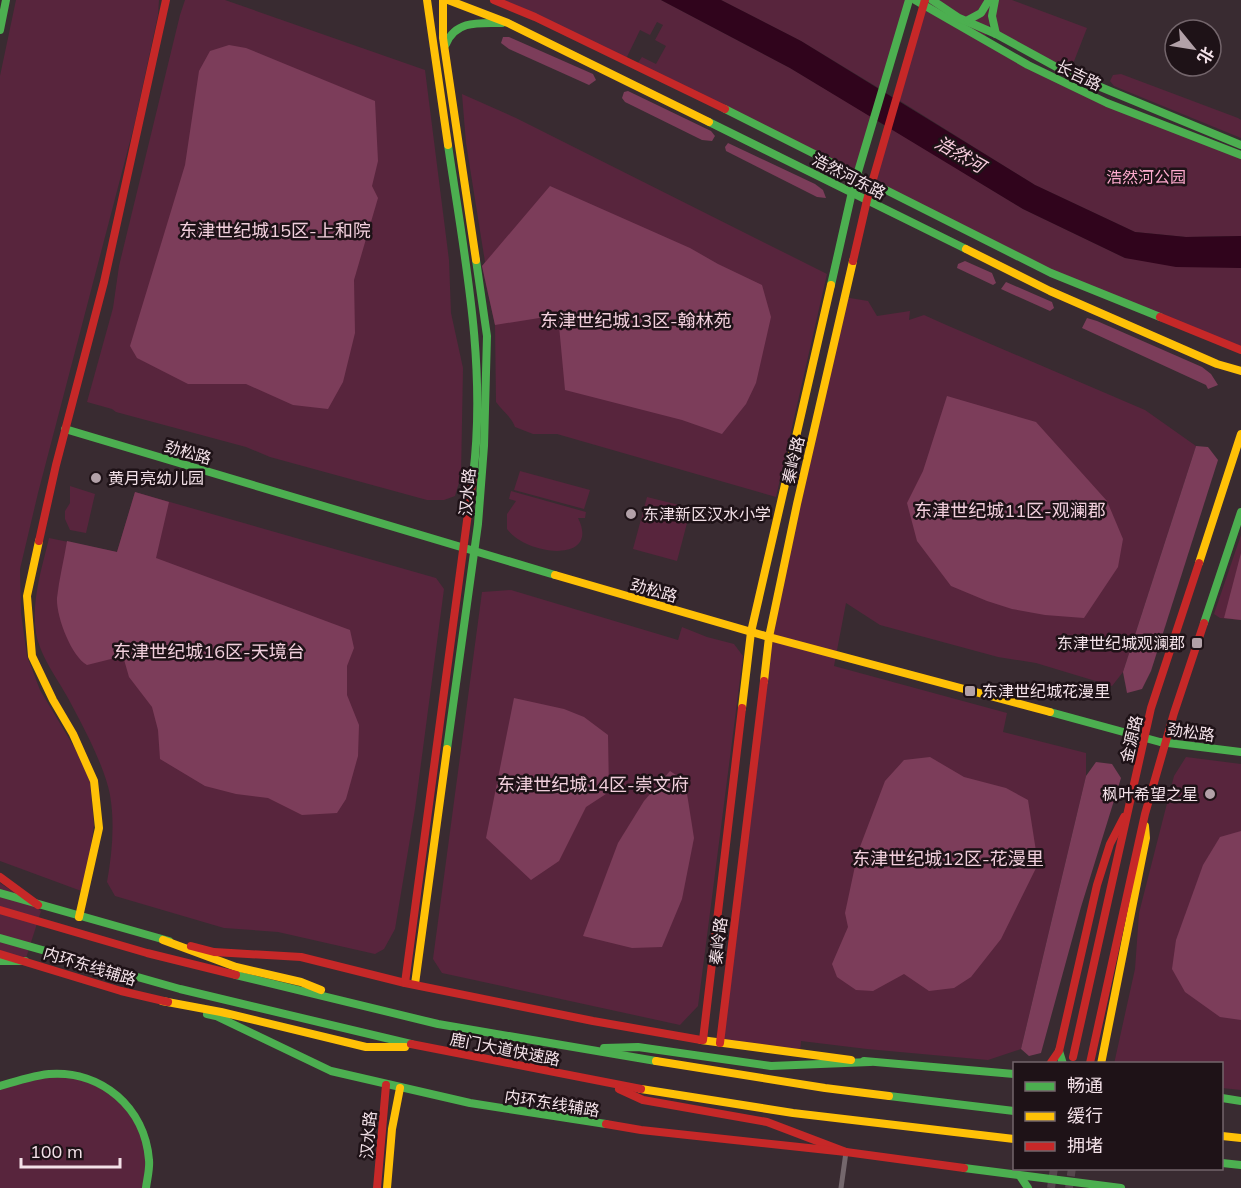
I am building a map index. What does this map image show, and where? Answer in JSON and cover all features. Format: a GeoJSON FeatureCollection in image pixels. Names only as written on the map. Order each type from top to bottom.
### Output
{"type":"FeatureCollection","features":[{"type":"Feature","properties":{"kind":"main road"},"geometry":{"type":"LineString","coordinates":[[0,30],[6,0]]}},
{"type":"Feature","properties":{"kind":"main road"},"geometry":{"type":"LineString","coordinates":[[79,916],[99,828],[94,781],[73,734],[53,700],[32,656],[27,596],[65,429],[104,282],[166,0]]}},
{"type":"Feature","properties":{"kind":"main road","name":"汉水路"},"geometry":{"type":"LineString","coordinates":[[405,983],[476,451],[476,339],[426,0]]}},
{"type":"Feature","properties":{"kind":"main road","name":"汉水路"},"geometry":{"type":"LineString","coordinates":[[415,984],[474,552],[484,446],[487,336],[445,48],[446,0]]}},
{"type":"Feature","properties":{"kind":"main road","name":"浩然河东路"},"geometry":{"type":"LineString","coordinates":[[446,0],[508,23],[1069,300],[1198,356],[1241,371]]}},
{"type":"Feature","properties":{"kind":"main road","name":"浩然河东路"},"geometry":{"type":"LineString","coordinates":[[494,0],[535,16],[753,122],[1052,273],[1241,350]]}},
{"type":"Feature","properties":{"kind":"main road","name":"秦岭路"},"geometry":{"type":"LineString","coordinates":[[703,1040],[752,632],[852,192],[909,0]]}},
{"type":"Feature","properties":{"kind":"main road","name":"长吉路"},"geometry":{"type":"LineString","coordinates":[[915,0],[924,3],[1028,65],[1107,103],[1241,154]]}},
{"type":"Feature","properties":{"kind":"main road","name":"长吉路"},"geometry":{"type":"LineString","coordinates":[[932,0],[966,21],[996,34],[1069,74],[1241,145]]}},
{"type":"Feature","properties":{"kind":"main road"},"geometry":{"type":"LineString","coordinates":[[966,21],[973,20],[981,13],[989,0]]}},
{"type":"Feature","properties":{"kind":"main road"},"geometry":{"type":"LineString","coordinates":[[995,0],[992,16],[996,34]]}},
{"type":"Feature","properties":{"kind":"main road","name":"秦岭路"},"geometry":{"type":"LineString","coordinates":[[720,1043],[769,637],[867,200],[924,3]]}},
{"type":"Feature","properties":{"kind":"main road"},"geometry":{"type":"LineString","coordinates":[[445,48],[448,36],[455,28],[472,23],[508,23]]}},
{"type":"Feature","properties":{"kind":"main road","name":"劲松路"},"geometry":{"type":"LineString","coordinates":[[65,429],[474,552],[769,637],[1145,738],[1241,752]]}},
{"type":"Feature","properties":{"kind":"main road","name":"金源路"},"geometry":{"type":"LineString","coordinates":[[1073,1057],[1155,698],[1241,434]]}},
{"type":"Feature","properties":{"kind":"main road","name":"金源路"},"geometry":{"type":"LineString","coordinates":[[1090,1062],[1145,814],[1241,512]]}},
{"type":"Feature","properties":{"kind":"main road"},"geometry":{"type":"LineString","coordinates":[[1051,1062],[1059,1051],[1097,885],[1110,844],[1129,808]]}},
{"type":"Feature","properties":{"kind":"main road"},"geometry":{"type":"LineString","coordinates":[[1100,1061],[1146,838],[1145,814]]}},
{"type":"Feature","properties":{"kind":"main road"},"geometry":{"type":"LineString","coordinates":[[0,877],[38,905]]}},
{"type":"Feature","properties":{"kind":"main road"},"geometry":{"type":"LineString","coordinates":[[0,893],[163,940],[214,952],[301,957],[405,983],[593,1021],[720,1043],[870,1062],[1013,1074]]}},
{"type":"Feature","properties":{"kind":"main road","name":"鹿门大道快速路"},"geometry":{"type":"LineString","coordinates":[[0,910],[147,953],[438,1024],[825,1088],[1013,1111]]}},
{"type":"Feature","properties":{"kind":"main road","name":"鹿门大道快速路"},"geometry":{"type":"LineString","coordinates":[[0,938],[104,970],[427,1048],[605,1083],[762,1109],[1013,1139]]}},
{"type":"Feature","properties":{"kind":"main road"},"geometry":{"type":"LineString","coordinates":[[163,940],[236,967],[301,982],[352,1003]]}},
{"type":"Feature","properties":{"kind":"main road","name":"内环东线辅路"},"geometry":{"type":"LineString","coordinates":[[0,954],[121,991],[216,1016],[331,1071],[470,1103],[641,1130],[846,1152],[1097,1187],[1121,1188]]}},
{"type":"Feature","properties":{"kind":"main road"},"geometry":{"type":"LineString","coordinates":[[0,961],[25,961]]}},
{"type":"Feature","properties":{"kind":"main road"},"geometry":{"type":"LineString","coordinates":[[162,1001],[221,1012],[366,1047],[427,1048]]}},
{"type":"Feature","properties":{"kind":"main road"},"geometry":{"type":"LineString","coordinates":[[582,1049],[638,1047],[771,1066],[870,1062]]}},
{"type":"Feature","properties":{"kind":"main road"},"geometry":{"type":"LineString","coordinates":[[1059,1051],[1062,1062]]}},
{"type":"Feature","properties":{"kind":"main road"},"geometry":{"type":"LineString","coordinates":[[0,1086],[42,1074],[66,1073],[93,1078],[123,1099],[141,1125],[149,1161],[146,1188]]}},
{"type":"Feature","properties":{"kind":"main road"},"geometry":{"type":"LineString","coordinates":[[605,1083],[643,1100],[767,1122],[846,1152]]}},
{"type":"Feature","properties":{"kind":"main road","name":"汉水路"},"geometry":{"type":"LineString","coordinates":[[377,1188],[386,1085]]}},
{"type":"Feature","properties":{"kind":"main road","name":"汉水路"},"geometry":{"type":"LineString","coordinates":[[387,1188],[392,1129],[400,1088]]}},
{"type":"Feature","properties":{"kind":"main road"},"geometry":{"type":"LineString","coordinates":[[1223,1098],[1241,1101]]}},
{"type":"Feature","properties":{"kind":"main road"},"geometry":{"type":"LineString","coordinates":[[1223,1136],[1241,1138]]}},
{"type":"Feature","properties":{"kind":"main road"},"geometry":{"type":"LineString","coordinates":[[1223,1163],[1241,1165]]}},
{"type":"Feature","properties":{"kind":"main road"},"geometry":{"type":"LineString","coordinates":[[1020,1176],[1028,1188]]}},
{"type":"Feature","properties":{"kind":"street"},"geometry":{"type":"LineString","coordinates":[[841,1188],[846,1152]]}},
{"type":"Feature","properties":{"kind":"green space"},"geometry":{"type":"Polygon","coordinates":[[[16,0],[159,0],[158,15],[134,126],[20,569],[21,613],[27,656],[40,690],[80,757],[90,782],[94,825],[84,892],[0,861],[0,76],[16,0]]]}},
{"type":"Feature","properties":{"kind":"green space"},"geometry":{"type":"Polygon","coordinates":[[[185,0],[225,0],[425,70],[449,260],[451,313],[463,368],[461,476],[455,496],[444,500],[427,500],[270,457],[246,447],[87,402],[113,308],[119,266],[185,0]]]}},
{"type":"Feature","properties":{"kind":"green space"},"geometry":{"type":"Polygon","coordinates":[[[494,0],[661,0],[790,68],[874,118],[857,176],[635,67],[642,57],[656,64],[666,46],[655,40],[663,25],[657,22],[650,35],[640,30],[625,61],[494,0]]]}},
{"type":"Feature","properties":{"kind":"green space"},"geometry":{"type":"Polygon","coordinates":[[[721,0],[909,0],[882,90],[801,41],[721,0]]]}},
{"type":"Feature","properties":{"kind":"green space","name":"浩然河公园"},"geometry":{"type":"Polygon","coordinates":[[[925,0],[1012,0],[1087,28],[1069,74],[996,34],[992,18],[984,40],[1107,103],[1241,155],[1241,236],[1186,237],[1135,232],[1035,185],[897,99],[925,0]]]}},
{"type":"Feature","properties":{"kind":"green space"},"geometry":{"type":"Polygon","coordinates":[[[1121,74],[1238,118],[1241,120],[1241,138],[1114,86],[1110,81],[1113,75],[1121,74]]]}},
{"type":"Feature","properties":{"kind":"green space"},"geometry":{"type":"Polygon","coordinates":[[[462,94],[516,118],[827,274],[776,497],[557,434],[533,434],[515,427],[496,402],[495,325],[482,266],[485,262],[466,143],[462,94]]]}},
{"type":"Feature","properties":{"kind":"green space"},"geometry":{"type":"Polygon","coordinates":[[[889,127],[1023,209],[1125,258],[1241,268],[1241,350],[1052,273],[872,183],[889,127]]]}},
{"type":"Feature","properties":{"kind":"green space"},"geometry":{"type":"Polygon","coordinates":[[[844,297],[868,301],[877,316],[910,311],[909,320],[924,315],[1145,410],[1196,446],[1123,672],[1112,686],[1036,663],[998,657],[880,625],[846,603],[834,666],[1007,713],[1003,732],[1086,753],[1086,776],[1021,1049],[988,1060],[801,1041],[800,1053],[720,1043],[769,637],[844,297]]]}},
{"type":"Feature","properties":{"kind":"green space"},"geometry":{"type":"Polygon","coordinates":[[[520,471],[590,490],[584,509],[514,490],[520,471]]]}},
{"type":"Feature","properties":{"kind":"green space"},"geometry":{"type":"Polygon","coordinates":[[[70,486],[95,494],[86,533],[70,530],[65,519],[65,511],[70,503],[70,486]]]}},
{"type":"Feature","properties":{"kind":"green space"},"geometry":{"type":"Polygon","coordinates":[[[511,491],[586,512],[585,518],[578,518],[582,533],[579,543],[571,549],[544,550],[516,538],[507,529],[507,514],[516,501],[509,499],[511,491]]]}},
{"type":"Feature","properties":{"kind":"green space"},"geometry":{"type":"Polygon","coordinates":[[[135,492],[436,578],[444,589],[415,809],[395,929],[384,949],[375,954],[278,932],[224,928],[115,896],[107,882],[113,828],[110,795],[98,759],[86,733],[41,650],[36,633],[35,609],[49,538],[117,552],[135,492]]]}},
{"type":"Feature","properties":{"kind":"green space"},"geometry":{"type":"Polygon","coordinates":[[[647,497],[691,508],[677,561],[633,549],[647,497]]]}},
{"type":"Feature","properties":{"kind":"green space"},"geometry":{"type":"Polygon","coordinates":[[[1241,535],[1241,620],[1220,618],[1214,614],[1241,535]]]}},
{"type":"Feature","properties":{"kind":"green space"},"geometry":{"type":"Polygon","coordinates":[[[511,590],[678,640],[682,627],[734,644],[743,656],[698,1006],[680,1025],[442,973],[433,959],[482,592],[511,590]]]}},
{"type":"Feature","properties":{"kind":"green space"},"geometry":{"type":"Polygon","coordinates":[[[1186,757],[1241,764],[1241,1090],[1223,1088],[1223,1062],[1114,1062],[1135,969],[1139,913],[1174,776],[1186,757]]]}},
{"type":"Feature","properties":{"kind":"green space"},"geometry":{"type":"Polygon","coordinates":[[[0,883],[41,911],[26,958],[0,959],[0,883]]]}},
{"type":"Feature","properties":{"kind":"green space"},"geometry":{"type":"Polygon","coordinates":[[[42,1074],[93,1078],[123,1099],[141,1125],[149,1161],[146,1188],[0,1188],[0,1086],[42,1074]]]}},
{"type":"Feature","properties":{"kind":"shaded area"},"geometry":{"type":"Polygon","coordinates":[[[503,37],[509,37],[593,74],[596,80],[589,85],[509,49],[501,43],[503,37]]]}},
{"type":"Feature","properties":{"kind":"shaded area"},"geometry":{"type":"Polygon","coordinates":[[[229,45],[246,48],[375,101],[378,161],[372,186],[378,198],[354,280],[355,333],[343,382],[328,409],[293,405],[246,384],[188,384],[137,358],[130,346],[185,165],[199,71],[210,51],[229,45]]]}},
{"type":"Feature","properties":{"kind":"shaded area"},"geometry":{"type":"Polygon","coordinates":[[[628,91],[711,131],[715,136],[712,141],[702,140],[625,102],[622,98],[624,92],[628,91]]]}},
{"type":"Feature","properties":{"kind":"shaded area"},"geometry":{"type":"Polygon","coordinates":[[[728,143],[815,184],[823,190],[826,198],[817,197],[726,151],[725,147],[728,143]]]}},
{"type":"Feature","properties":{"kind":"shaded area"},"geometry":{"type":"Polygon","coordinates":[[[550,186],[690,248],[762,285],[771,317],[756,383],[746,404],[722,434],[682,420],[565,390],[558,315],[495,325],[482,266],[550,186]]]}},
{"type":"Feature","properties":{"kind":"shaded area"},"geometry":{"type":"Polygon","coordinates":[[[965,261],[992,273],[996,283],[993,285],[957,268],[958,264],[965,261]]]}},
{"type":"Feature","properties":{"kind":"shaded area"},"geometry":{"type":"Polygon","coordinates":[[[1006,282],[1052,302],[1054,308],[1050,311],[1001,289],[1006,282]]]}},
{"type":"Feature","properties":{"kind":"shaded area"},"geometry":{"type":"Polygon","coordinates":[[[1087,318],[1202,367],[1211,374],[1218,385],[1208,389],[1206,385],[1082,328],[1087,318]]]}},
{"type":"Feature","properties":{"kind":"shaded area"},"geometry":{"type":"Polygon","coordinates":[[[947,396],[1036,422],[1107,501],[1123,539],[1118,567],[1084,618],[1045,615],[1012,609],[951,586],[917,541],[907,503],[923,471],[947,396]]]}},
{"type":"Feature","properties":{"kind":"shaded area"},"geometry":{"type":"Polygon","coordinates":[[[1196,446],[1208,447],[1218,460],[1151,671],[1142,689],[1127,693],[1123,672],[1196,446]]]}},
{"type":"Feature","properties":{"kind":"shaded area"},"geometry":{"type":"Polygon","coordinates":[[[135,492],[169,502],[156,558],[350,630],[354,648],[347,666],[347,695],[359,725],[358,756],[346,799],[337,813],[302,815],[268,798],[236,794],[205,786],[160,759],[158,730],[152,707],[129,677],[123,656],[87,665],[75,653],[62,625],[57,606],[67,541],[117,552],[135,492]]]}},
{"type":"Feature","properties":{"kind":"shaded area"},"geometry":{"type":"Polygon","coordinates":[[[1241,553],[1241,620],[1224,618],[1241,553]]]}},
{"type":"Feature","properties":{"kind":"shaded area"},"geometry":{"type":"Polygon","coordinates":[[[514,698],[564,709],[584,717],[608,735],[609,792],[586,807],[559,861],[531,880],[486,838],[514,698]]]}},
{"type":"Feature","properties":{"kind":"shaded area"},"geometry":{"type":"Polygon","coordinates":[[[930,757],[964,777],[1006,788],[1028,800],[1038,864],[1001,939],[971,977],[954,988],[929,991],[904,974],[873,991],[856,990],[837,977],[832,964],[848,927],[845,913],[858,852],[885,781],[904,760],[930,757]]]}},
{"type":"Feature","properties":{"kind":"shaded area"},"geometry":{"type":"Polygon","coordinates":[[[1096,762],[1112,764],[1121,778],[1081,907],[1041,1053],[1029,1056],[1021,1049],[1086,776],[1096,762]]]}},
{"type":"Feature","properties":{"kind":"shaded area"},"geometry":{"type":"Polygon","coordinates":[[[670,771],[685,781],[694,838],[682,899],[662,947],[632,948],[583,936],[618,843],[644,801],[670,771]]]}},
{"type":"Feature","properties":{"kind":"shaded area"},"geometry":{"type":"Polygon","coordinates":[[[1241,831],[1241,1020],[1220,1017],[1185,992],[1172,969],[1176,940],[1203,865],[1220,837],[1241,831]]]}},
{"type":"Feature","properties":{"kind":"water","name":"浩然河"},"geometry":{"type":"Polygon","coordinates":[[[661,0],[721,0],[801,41],[1035,185],[1135,232],[1186,237],[1241,236],[1241,268],[1176,267],[1125,258],[1023,209],[790,68],[661,0]]]}},
{"type":"Feature","properties":{"kind":"tunnel"},"geometry":{"type":"LineString","coordinates":[[1051,1188],[1054,1170]]}},
{"type":"Feature","properties":{"kind":"tunnel"},"geometry":{"type":"LineString","coordinates":[[1069,1188],[1072,1170]]}},
{"type":"Feature","properties":{"kind":"traffic: fast"},"geometry":{"type":"LineString","coordinates":[[0,30],[6,0]]}},
{"type":"Feature","properties":{"kind":"traffic: fast"},"geometry":{"type":"LineString","coordinates":[[831,285],[852,192],[909,0]]}},
{"type":"Feature","properties":{"kind":"traffic: fast"},"geometry":{"type":"LineString","coordinates":[[915,0],[1028,65],[1107,103],[1241,155]]}},
{"type":"Feature","properties":{"kind":"traffic: fast"},"geometry":{"type":"LineString","coordinates":[[932,0],[959,18],[996,34],[1069,74],[1241,145]]}},
{"type":"Feature","properties":{"kind":"traffic: fast"},"geometry":{"type":"LineString","coordinates":[[968,20],[981,13],[989,0]]}},
{"type":"Feature","properties":{"kind":"traffic: fast"},"geometry":{"type":"LineString","coordinates":[[995,0],[992,16],[996,34]]}},
{"type":"Feature","properties":{"kind":"traffic: fast"},"geometry":{"type":"LineString","coordinates":[[446,44],[450,36],[469,24],[502,23]]}},
{"type":"Feature","properties":{"kind":"traffic: fast"},"geometry":{"type":"LineString","coordinates":[[725,109],[1051,273],[1160,317]]}},
{"type":"Feature","properties":{"kind":"traffic: fast"},"geometry":{"type":"LineString","coordinates":[[709,122],[966,249]]}},
{"type":"Feature","properties":{"kind":"traffic: fast"},"geometry":{"type":"LineString","coordinates":[[448,145],[472,310],[477,393],[477,434],[473,476]]}},
{"type":"Feature","properties":{"kind":"traffic: fast"},"geometry":{"type":"LineString","coordinates":[[447,749],[478,524],[484,446],[487,336],[476,260]]}},
{"type":"Feature","properties":{"kind":"traffic: fast"},"geometry":{"type":"LineString","coordinates":[[65,429],[555,575]]}},
{"type":"Feature","properties":{"kind":"traffic: fast"},"geometry":{"type":"LineString","coordinates":[[1204,623],[1241,512]]}},
{"type":"Feature","properties":{"kind":"traffic: fast"},"geometry":{"type":"LineString","coordinates":[[1050,712],[1160,742],[1241,752]]}},
{"type":"Feature","properties":{"kind":"traffic: fast"},"geometry":{"type":"LineString","coordinates":[[0,893],[169,941]]}},
{"type":"Feature","properties":{"kind":"traffic: fast"},"geometry":{"type":"LineString","coordinates":[[0,938],[180,989],[411,1044]]}},
{"type":"Feature","properties":{"kind":"traffic: fast"},"geometry":{"type":"LineString","coordinates":[[0,961],[25,961]]}},
{"type":"Feature","properties":{"kind":"traffic: fast"},"geometry":{"type":"LineString","coordinates":[[236,975],[438,1024],[656,1061]]}},
{"type":"Feature","properties":{"kind":"traffic: fast"},"geometry":{"type":"LineString","coordinates":[[207,1014],[216,1016],[331,1071],[470,1103],[606,1124]]}},
{"type":"Feature","properties":{"kind":"traffic: fast"},"geometry":{"type":"LineString","coordinates":[[604,1048],[638,1047],[771,1066],[870,1062]]}},
{"type":"Feature","properties":{"kind":"traffic: fast"},"geometry":{"type":"LineString","coordinates":[[1059,1051],[1062,1062]]}},
{"type":"Feature","properties":{"kind":"traffic: fast"},"geometry":{"type":"LineString","coordinates":[[864,1061],[1013,1074]]}},
{"type":"Feature","properties":{"kind":"traffic: fast"},"geometry":{"type":"LineString","coordinates":[[0,1086],[49,1074],[68,1074],[86,1078],[103,1086],[130,1109],[139,1124],[146,1141],[149,1160],[146,1188]]}},
{"type":"Feature","properties":{"kind":"traffic: fast"},"geometry":{"type":"LineString","coordinates":[[889,1096],[1013,1111]]}},
{"type":"Feature","properties":{"kind":"traffic: fast"},"geometry":{"type":"LineString","coordinates":[[1223,1098],[1241,1101]]}},
{"type":"Feature","properties":{"kind":"traffic: fast"},"geometry":{"type":"LineString","coordinates":[[1223,1163],[1241,1165]]}},
{"type":"Feature","properties":{"kind":"traffic: fast"},"geometry":{"type":"LineString","coordinates":[[964,1168],[1121,1188]]}},
{"type":"Feature","properties":{"kind":"traffic: fast"},"geometry":{"type":"LineString","coordinates":[[1020,1176],[1028,1188]]}},
{"type":"Feature","properties":{"kind":"traffic: slow"},"geometry":{"type":"LineString","coordinates":[[427,0],[448,145]]}},
{"type":"Feature","properties":{"kind":"traffic: slow"},"geometry":{"type":"LineString","coordinates":[[443,0],[443,38],[476,260]]}},
{"type":"Feature","properties":{"kind":"traffic: slow"},"geometry":{"type":"LineString","coordinates":[[448,0],[508,23],[709,122]]}},
{"type":"Feature","properties":{"kind":"traffic: slow"},"geometry":{"type":"LineString","coordinates":[[966,249],[1050,291],[1217,364],[1241,371]]}},
{"type":"Feature","properties":{"kind":"traffic: slow"},"geometry":{"type":"LineString","coordinates":[[764,681],[769,637],[797,504],[853,261]]}},
{"type":"Feature","properties":{"kind":"traffic: slow"},"geometry":{"type":"LineString","coordinates":[[742,708],[751,632],[831,285]]}},
{"type":"Feature","properties":{"kind":"traffic: slow"},"geometry":{"type":"LineString","coordinates":[[1199,563],[1241,434]]}},
{"type":"Feature","properties":{"kind":"traffic: slow"},"geometry":{"type":"LineString","coordinates":[[39,541],[27,596],[32,656],[53,700],[73,734],[94,781],[99,828],[79,917]]}},
{"type":"Feature","properties":{"kind":"traffic: slow"},"geometry":{"type":"LineString","coordinates":[[555,575],[769,637],[1050,712]]}},
{"type":"Feature","properties":{"kind":"traffic: slow"},"geometry":{"type":"LineString","coordinates":[[415,984],[447,749]]}},
{"type":"Feature","properties":{"kind":"traffic: slow"},"geometry":{"type":"LineString","coordinates":[[1101,1062],[1146,838],[1145,826]]}},
{"type":"Feature","properties":{"kind":"traffic: slow"},"geometry":{"type":"LineString","coordinates":[[163,940],[236,967],[301,982],[321,990]]}},
{"type":"Feature","properties":{"kind":"traffic: slow"},"geometry":{"type":"LineString","coordinates":[[162,1001],[221,1012],[366,1047],[405,1047]]}},
{"type":"Feature","properties":{"kind":"traffic: slow"},"geometry":{"type":"LineString","coordinates":[[701,1040],[851,1060]]}},
{"type":"Feature","properties":{"kind":"traffic: slow"},"geometry":{"type":"LineString","coordinates":[[656,1061],[889,1096]]}},
{"type":"Feature","properties":{"kind":"traffic: slow"},"geometry":{"type":"LineString","coordinates":[[387,1188],[392,1129],[400,1088]]}},
{"type":"Feature","properties":{"kind":"traffic: slow"},"geometry":{"type":"LineString","coordinates":[[641,1089],[793,1113],[1013,1139]]}},
{"type":"Feature","properties":{"kind":"traffic: slow"},"geometry":{"type":"LineString","coordinates":[[1223,1136],[1241,1138]]}},
{"type":"Feature","properties":{"kind":"traffic: jam"},"geometry":{"type":"LineString","coordinates":[[39,541],[56,465],[104,282],[166,0]]}},
{"type":"Feature","properties":{"kind":"traffic: jam"},"geometry":{"type":"LineString","coordinates":[[494,0],[535,17],[725,109]]}},
{"type":"Feature","properties":{"kind":"traffic: jam"},"geometry":{"type":"LineString","coordinates":[[853,261],[867,200],[925,0]]}},
{"type":"Feature","properties":{"kind":"traffic: jam"},"geometry":{"type":"LineString","coordinates":[[1160,317],[1241,350]]}},
{"type":"Feature","properties":{"kind":"traffic: jam"},"geometry":{"type":"LineString","coordinates":[[405,983],[473,476]]}},
{"type":"Feature","properties":{"kind":"traffic: jam"},"geometry":{"type":"LineString","coordinates":[[1073,1057],[1151,708],[1199,563]]}},
{"type":"Feature","properties":{"kind":"traffic: jam"},"geometry":{"type":"LineString","coordinates":[[1090,1062],[1145,814],[1174,713],[1204,623]]}},
{"type":"Feature","properties":{"kind":"traffic: jam"},"geometry":{"type":"LineString","coordinates":[[720,1043],[764,681]]}},
{"type":"Feature","properties":{"kind":"traffic: jam"},"geometry":{"type":"LineString","coordinates":[[703,1040],[742,708]]}},
{"type":"Feature","properties":{"kind":"traffic: jam"},"geometry":{"type":"LineString","coordinates":[[1051,1062],[1059,1051],[1097,885],[1110,844],[1124,817]]}},
{"type":"Feature","properties":{"kind":"traffic: jam"},"geometry":{"type":"LineString","coordinates":[[0,877],[38,905]]}},
{"type":"Feature","properties":{"kind":"traffic: jam"},"geometry":{"type":"LineString","coordinates":[[0,910],[147,953],[236,975]]}},
{"type":"Feature","properties":{"kind":"traffic: jam"},"geometry":{"type":"LineString","coordinates":[[191,946],[214,952],[301,957],[405,983],[701,1040]]}},
{"type":"Feature","properties":{"kind":"traffic: jam"},"geometry":{"type":"LineString","coordinates":[[0,954],[121,991],[168,1002]]}},
{"type":"Feature","properties":{"kind":"traffic: jam"},"geometry":{"type":"LineString","coordinates":[[411,1044],[641,1089]]}},
{"type":"Feature","properties":{"kind":"traffic: jam"},"geometry":{"type":"LineString","coordinates":[[377,1188],[386,1085]]}},
{"type":"Feature","properties":{"kind":"traffic: jam"},"geometry":{"type":"LineString","coordinates":[[619,1089],[643,1100],[767,1122],[846,1152]]}},
{"type":"Feature","properties":{"kind":"traffic: jam"},"geometry":{"type":"LineString","coordinates":[[606,1124],[964,1168]]}},
{"type":"Feature","properties":{"kind":"place","name":"黄月亮幼儿园"},"geometry":{"type":"Point","coordinates":[96,478]}},
{"type":"Feature","properties":{"kind":"place","name":"东津新区汉水小学"},"geometry":{"type":"Point","coordinates":[631,514]}},
{"type":"Feature","properties":{"kind":"place","name":"东津世纪城观澜郡"},"geometry":{"type":"Point","coordinates":[1197,643]}},
{"type":"Feature","properties":{"kind":"place","name":"东津世纪城花漫里"},"geometry":{"type":"Point","coordinates":[970,691]}},
{"type":"Feature","properties":{"kind":"place","name":"枫叶希望之星"},"geometry":{"type":"Point","coordinates":[1210,794]}},
{"type":"Feature","properties":{"kind":"district","name":"东津世纪城15区-上和院"},"geometry":{"type":"Point","coordinates":[275,230]}},
{"type":"Feature","properties":{"kind":"district","name":"东津世纪城13区-翰林苑"},"geometry":{"type":"Point","coordinates":[636,320]}},
{"type":"Feature","properties":{"kind":"district","name":"东津世纪城11区-观澜郡"},"geometry":{"type":"Point","coordinates":[1010,510]}},
{"type":"Feature","properties":{"kind":"district","name":"东津世纪城16区-天境台"},"geometry":{"type":"Point","coordinates":[209,651]}},
{"type":"Feature","properties":{"kind":"district","name":"东津世纪城14区-崇文府"},"geometry":{"type":"Point","coordinates":[593,784]}},
{"type":"Feature","properties":{"kind":"district","name":"东津世纪城12区-花漫里"},"geometry":{"type":"Point","coordinates":[948,858]}}]}
